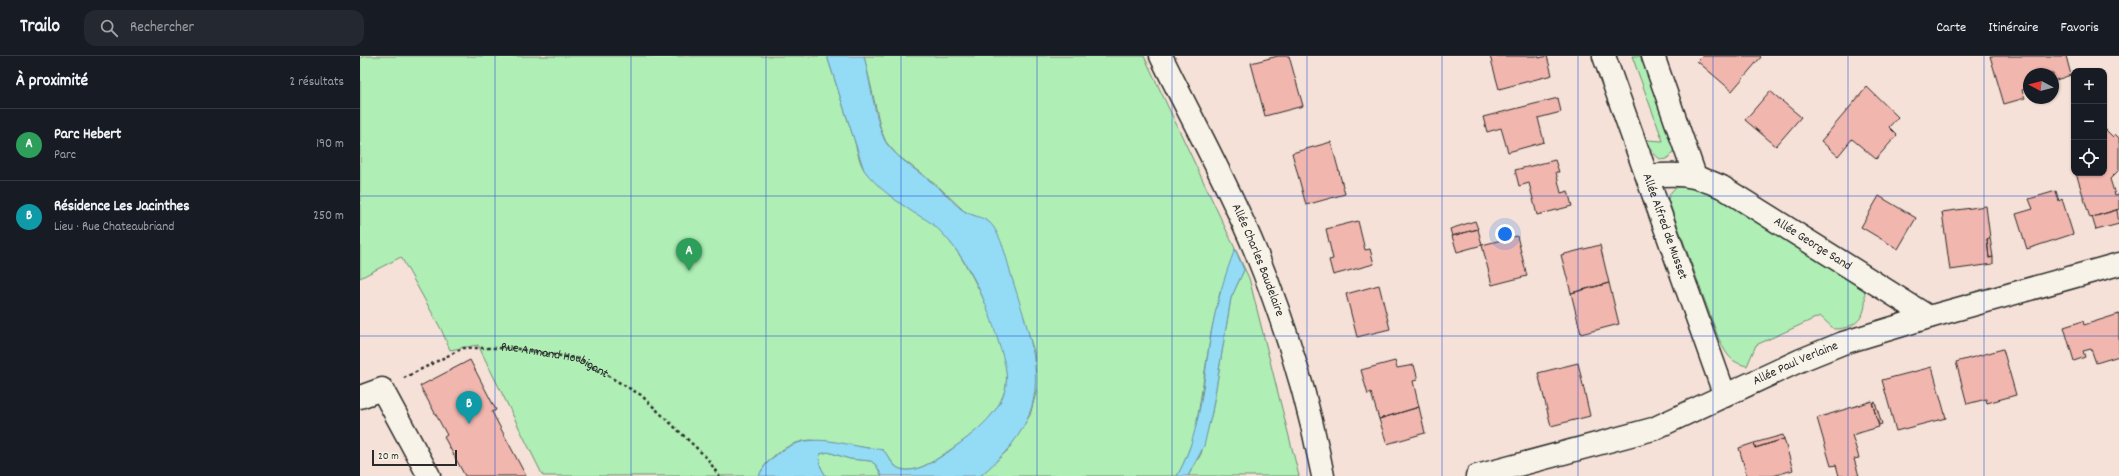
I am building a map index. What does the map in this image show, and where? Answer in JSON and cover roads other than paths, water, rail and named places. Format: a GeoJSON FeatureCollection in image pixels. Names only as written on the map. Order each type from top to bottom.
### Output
{"type":"FeatureCollection","features":[{"type":"Feature","properties":{"kind":"street","name":"Allée Charles Baudelaire"},"geometry":{"type":"LineString","coordinates":[[1161,56],[1240,216],[1276,303],[1303,390],[1323,476]]}},
{"type":"Feature","properties":{"kind":"street","name":"Allée Alfred de Musset"},"geometry":{"type":"LineString","coordinates":[[1604,56],[1726,396]]}},
{"type":"Feature","properties":{"kind":"street"},"geometry":{"type":"LineString","coordinates":[[1653,56],[1695,176]]}},
{"type":"Feature","properties":{"kind":"street","name":"Allée George Sand"},"geometry":{"type":"LineString","coordinates":[[1648,176],[1681,174],[1695,176],[1734,194],[1928,317]]}},
{"type":"Feature","properties":{"kind":"street","name":"Allée Paul Verlaine"},"geometry":{"type":"LineString","coordinates":[[1477,476],[1652,429],[1801,360],[1843,343],[1928,317],[2119,264]]}},
{"type":"Feature","properties":{"kind":"street"},"geometry":{"type":"LineString","coordinates":[[360,397],[382,389],[429,476]]}},
{"type":"Feature","properties":{"kind":"water"},"geometry":{"type":"Polygon","coordinates":[[[827,56],[864,56],[880,127],[887,144],[899,157],[933,183],[961,209],[989,222],[997,233],[1004,248],[1029,336],[1034,361],[1035,385],[1032,407],[1022,430],[1005,452],[980,476],[882,476],[876,465],[871,461],[850,459],[828,452],[820,454],[819,457],[820,466],[826,476],[759,476],[770,460],[789,447],[799,443],[819,440],[883,450],[898,468],[904,470],[917,469],[931,463],[975,432],[998,406],[1006,385],[1006,369],[994,328],[983,297],[968,267],[937,228],[887,193],[864,170],[827,56]]]}},
{"type":"Feature","properties":{"kind":"water"},"geometry":{"type":"Polygon","coordinates":[[[1235,249],[1244,270],[1231,298],[1212,412],[1204,446],[1188,476],[1177,476],[1185,460],[1196,425],[1215,312],[1235,249]]]}},
{"type":"Feature","properties":{"kind":"place","name":"Parc Hebert"},"geometry":{"type":"Point","coordinates":[689,271]}},
{"type":"Feature","properties":{"kind":"place","name":"Résidence Les Jacinthes"},"geometry":{"type":"Point","coordinates":[469,424]}}]}
